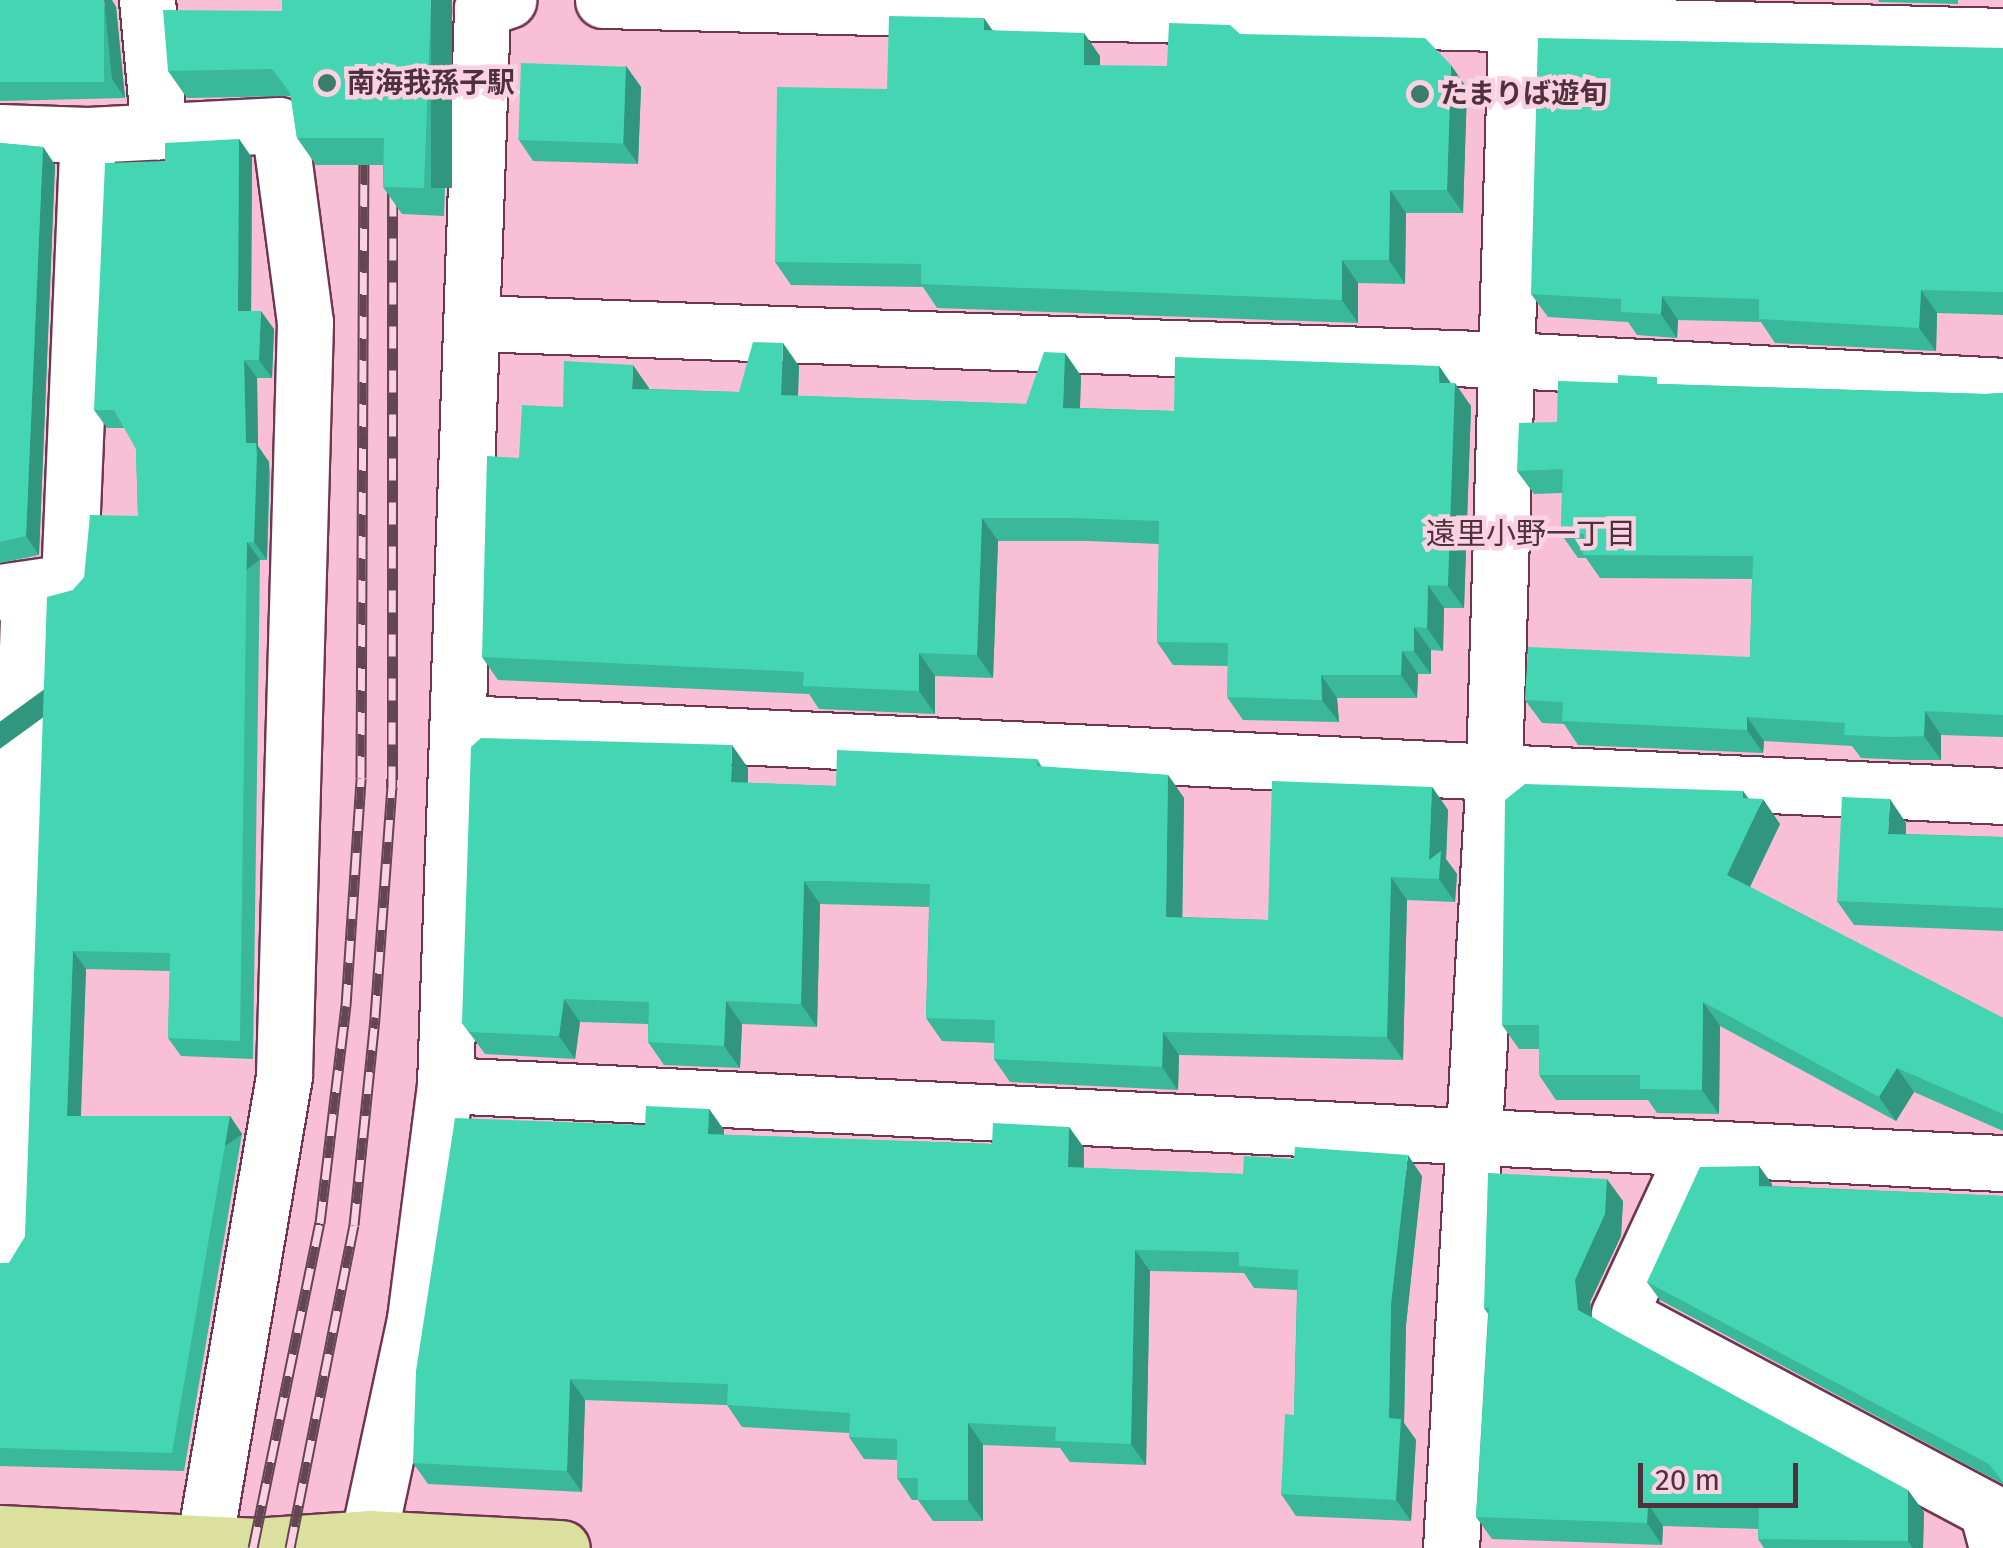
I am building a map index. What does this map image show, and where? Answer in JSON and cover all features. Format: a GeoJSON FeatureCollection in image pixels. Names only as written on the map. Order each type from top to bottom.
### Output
{"type":"FeatureCollection","features":[{"type":"Feature","properties":{"kind":"main road"},"geometry":{"type":"LineString","coordinates":[[0,1533],[204,1546],[367,1543],[562,1548]]}},
{"type":"Feature","properties":{"kind":"street"},"geometry":{"type":"LineString","coordinates":[[147,0],[159,131]]}},
{"type":"Feature","properties":{"kind":"street"},"geometry":{"type":"LineString","coordinates":[[367,1543],[415,1319],[445,1085],[461,723],[482,10],[508,0]]}},
{"type":"Feature","properties":{"kind":"street"},"geometry":{"type":"LineString","coordinates":[[602,0],[1516,13],[2003,36]]}},
{"type":"Feature","properties":{"kind":"street"},"geometry":{"type":"LineString","coordinates":[[1451,1548],[1494,769],[1516,13]]}},
{"type":"Feature","properties":{"kind":"street"},"geometry":{"type":"LineString","coordinates":[[0,132],[88,135],[279,125],[305,322],[284,1076],[204,1546]]}},
{"type":"Feature","properties":{"kind":"street"},"geometry":{"type":"LineString","coordinates":[[0,1254],[7,1254],[14,590],[69,582],[88,135]]}},
{"type":"Feature","properties":{"kind":"street"},"geometry":{"type":"LineString","coordinates":[[474,323],[1508,360],[2003,386]]}},
{"type":"Feature","properties":{"kind":"street"},"geometry":{"type":"LineString","coordinates":[[461,723],[2003,796]]}},
{"type":"Feature","properties":{"kind":"street"},"geometry":{"type":"LineString","coordinates":[[445,1085],[2003,1163]]}},
{"type":"Feature","properties":{"kind":"street"},"geometry":{"type":"LineString","coordinates":[[1696,1149],[1619,1314],[1987,1510],[1997,1548]]}},
{"type":"Feature","properties":{"kind":"building"},"geometry":{"type":"Polygon","coordinates":[[[0,0],[104,0],[104,82],[0,82],[0,0]]]}},
{"type":"Feature","properties":{"kind":"building"},"geometry":{"type":"Polygon","coordinates":[[[282,0],[431,0],[424,188],[383,187],[384,138],[297,138],[290,93],[272,69],[168,71],[163,10],[282,11],[282,0]]]}},
{"type":"Feature","properties":{"kind":"building"},"geometry":{"type":"Polygon","coordinates":[[[889,16],[984,18],[984,30],[1084,33],[1084,65],[1167,66],[1169,23],[1230,25],[1240,34],[1425,38],[1451,65],[1447,190],[1390,190],[1389,260],[1342,260],[1342,300],[921,284],[921,264],[775,262],[777,87],[887,89],[889,16]]]}},
{"type":"Feature","properties":{"kind":"building"},"geometry":{"type":"Polygon","coordinates":[[[1538,38],[2003,48],[2003,292],[1921,290],[1919,328],[1759,319],[1759,299],[1662,296],[1661,314],[1621,312],[1621,299],[1531,294],[1538,38]]]}},
{"type":"Feature","properties":{"kind":"building"},"geometry":{"type":"Polygon","coordinates":[[[521,63],[626,67],[623,144],[518,140],[521,63]]]}},
{"type":"Feature","properties":{"kind":"building"},"geometry":{"type":"Polygon","coordinates":[[[239,139],[238,311],[261,311],[259,360],[244,360],[246,443],[256,443],[257,455],[254,542],[247,542],[240,1041],[168,1038],[170,953],[73,951],[67,1116],[230,1116],[172,1453],[0,1448],[0,1263],[9,1263],[25,1237],[47,597],[73,590],[84,578],[90,515],[138,516],[136,449],[114,410],[94,410],[105,163],[165,161],[165,143],[239,139]]]}},
{"type":"Feature","properties":{"kind":"building"},"geometry":{"type":"Polygon","coordinates":[[[0,143],[43,147],[26,536],[0,542],[0,143]]]}},
{"type":"Feature","properties":{"kind":"building"},"geometry":{"type":"Polygon","coordinates":[[[753,342],[783,343],[781,395],[1026,404],[1044,352],[1065,353],[1063,408],[1174,411],[1175,357],[1439,366],[1439,383],[1455,383],[1448,586],[1428,585],[1427,628],[1414,627],[1414,651],[1402,651],[1401,675],[1321,675],[1322,700],[1227,697],[1228,643],[1157,642],[1159,521],[982,518],[977,655],[919,653],[919,691],[803,686],[804,672],[482,657],[487,456],[519,458],[522,405],[563,407],[564,361],[633,365],[632,389],[739,392],[753,342]]]}},
{"type":"Feature","properties":{"kind":"building"},"geometry":{"type":"Polygon","coordinates":[[[1618,375],[1657,377],[1657,384],[2003,393],[2003,715],[1925,711],[1924,736],[1892,737],[1844,735],[1845,723],[1747,717],[1747,730],[1562,721],[1563,702],[1525,700],[1528,647],[1750,657],[1753,556],[1583,555],[1584,534],[1561,534],[1563,469],[1517,471],[1519,423],[1557,422],[1558,381],[1618,383],[1618,375]]]}},
{"type":"Feature","properties":{"kind":"building"},"geometry":{"type":"Polygon","coordinates":[[[481,738],[732,745],[731,782],[836,786],[837,750],[1037,759],[1037,766],[1168,775],[1166,917],[1268,920],[1272,781],[1432,787],[1429,860],[1441,851],[1439,879],[1391,877],[1387,1037],[1163,1032],[1162,1067],[994,1059],[995,1020],[926,1018],[930,884],[827,881],[804,881],[801,1004],[726,1001],[724,1046],[648,1042],[649,1002],[564,999],[559,1036],[469,1032],[462,1023],[471,747],[481,738]]]}},
{"type":"Feature","properties":{"kind":"building"},"geometry":{"type":"Polygon","coordinates":[[[1525,784],[1743,791],[1743,798],[1763,799],[1727,875],[2003,1018],[2003,1114],[1897,1068],[1879,1097],[1703,1002],[1702,1090],[1640,1089],[1640,1075],[1539,1075],[1539,1025],[1502,1025],[1505,800],[1525,784]]]}},
{"type":"Feature","properties":{"kind":"building"},"geometry":{"type":"Polygon","coordinates":[[[1842,797],[1890,799],[1888,834],[2003,837],[2003,908],[1837,901],[1842,797]]]}},
{"type":"Feature","properties":{"kind":"building"},"geometry":{"type":"Polygon","coordinates":[[[646,1106],[709,1109],[708,1134],[992,1144],[993,1123],[1069,1127],[1068,1167],[1243,1174],[1244,1156],[1294,1159],[1295,1147],[1408,1155],[1391,1304],[1389,1418],[1401,1419],[1396,1500],[1281,1494],[1285,1414],[1294,1415],[1298,1270],[1239,1266],[1239,1252],[1135,1250],[1131,1444],[1055,1441],[1056,1427],[968,1423],[968,1500],[918,1500],[918,1478],[897,1478],[897,1439],[849,1437],[850,1413],[727,1405],[728,1384],[570,1379],[567,1471],[413,1463],[416,1371],[455,1118],[645,1125],[646,1106]]]}},
{"type":"Feature","properties":{"kind":"building"},"geometry":{"type":"Polygon","coordinates":[[[1759,1166],[1759,1186],[2003,1196],[2003,1482],[1989,1464],[1647,1282],[1700,1167],[1759,1166]]]}},
{"type":"Feature","properties":{"kind":"building"},"geometry":{"type":"Polygon","coordinates":[[[1488,1173],[1607,1179],[1605,1214],[1575,1280],[1578,1310],[1908,1490],[1908,1541],[1758,1539],[1759,1507],[1648,1504],[1647,1523],[1476,1517],[1489,1308],[1484,1308],[1488,1173]]]}},
{"type":"Feature","properties":{"kind":"railway"},"geometry":{"type":"LineString","coordinates":[[253,1548],[320,1223],[346,1006],[361,778],[364,137]]}},
{"type":"Feature","properties":{"kind":"railway"},"geometry":{"type":"LineString","coordinates":[[290,1548],[354,1225],[375,1017],[392,788],[393,171]]}},
{"type":"Feature","properties":{"kind":"place","name":"南海我孫子駅"},"geometry":{"type":"Point","coordinates":[327,83]}},
{"type":"Feature","properties":{"kind":"place","name":"たまりば遊旬"},"geometry":{"type":"Point","coordinates":[1420,94]}},
{"type":"Feature","properties":{"kind":"district","name":"遠里小野一丁目"},"geometry":{"type":"Point","coordinates":[1531,534]}}]}
